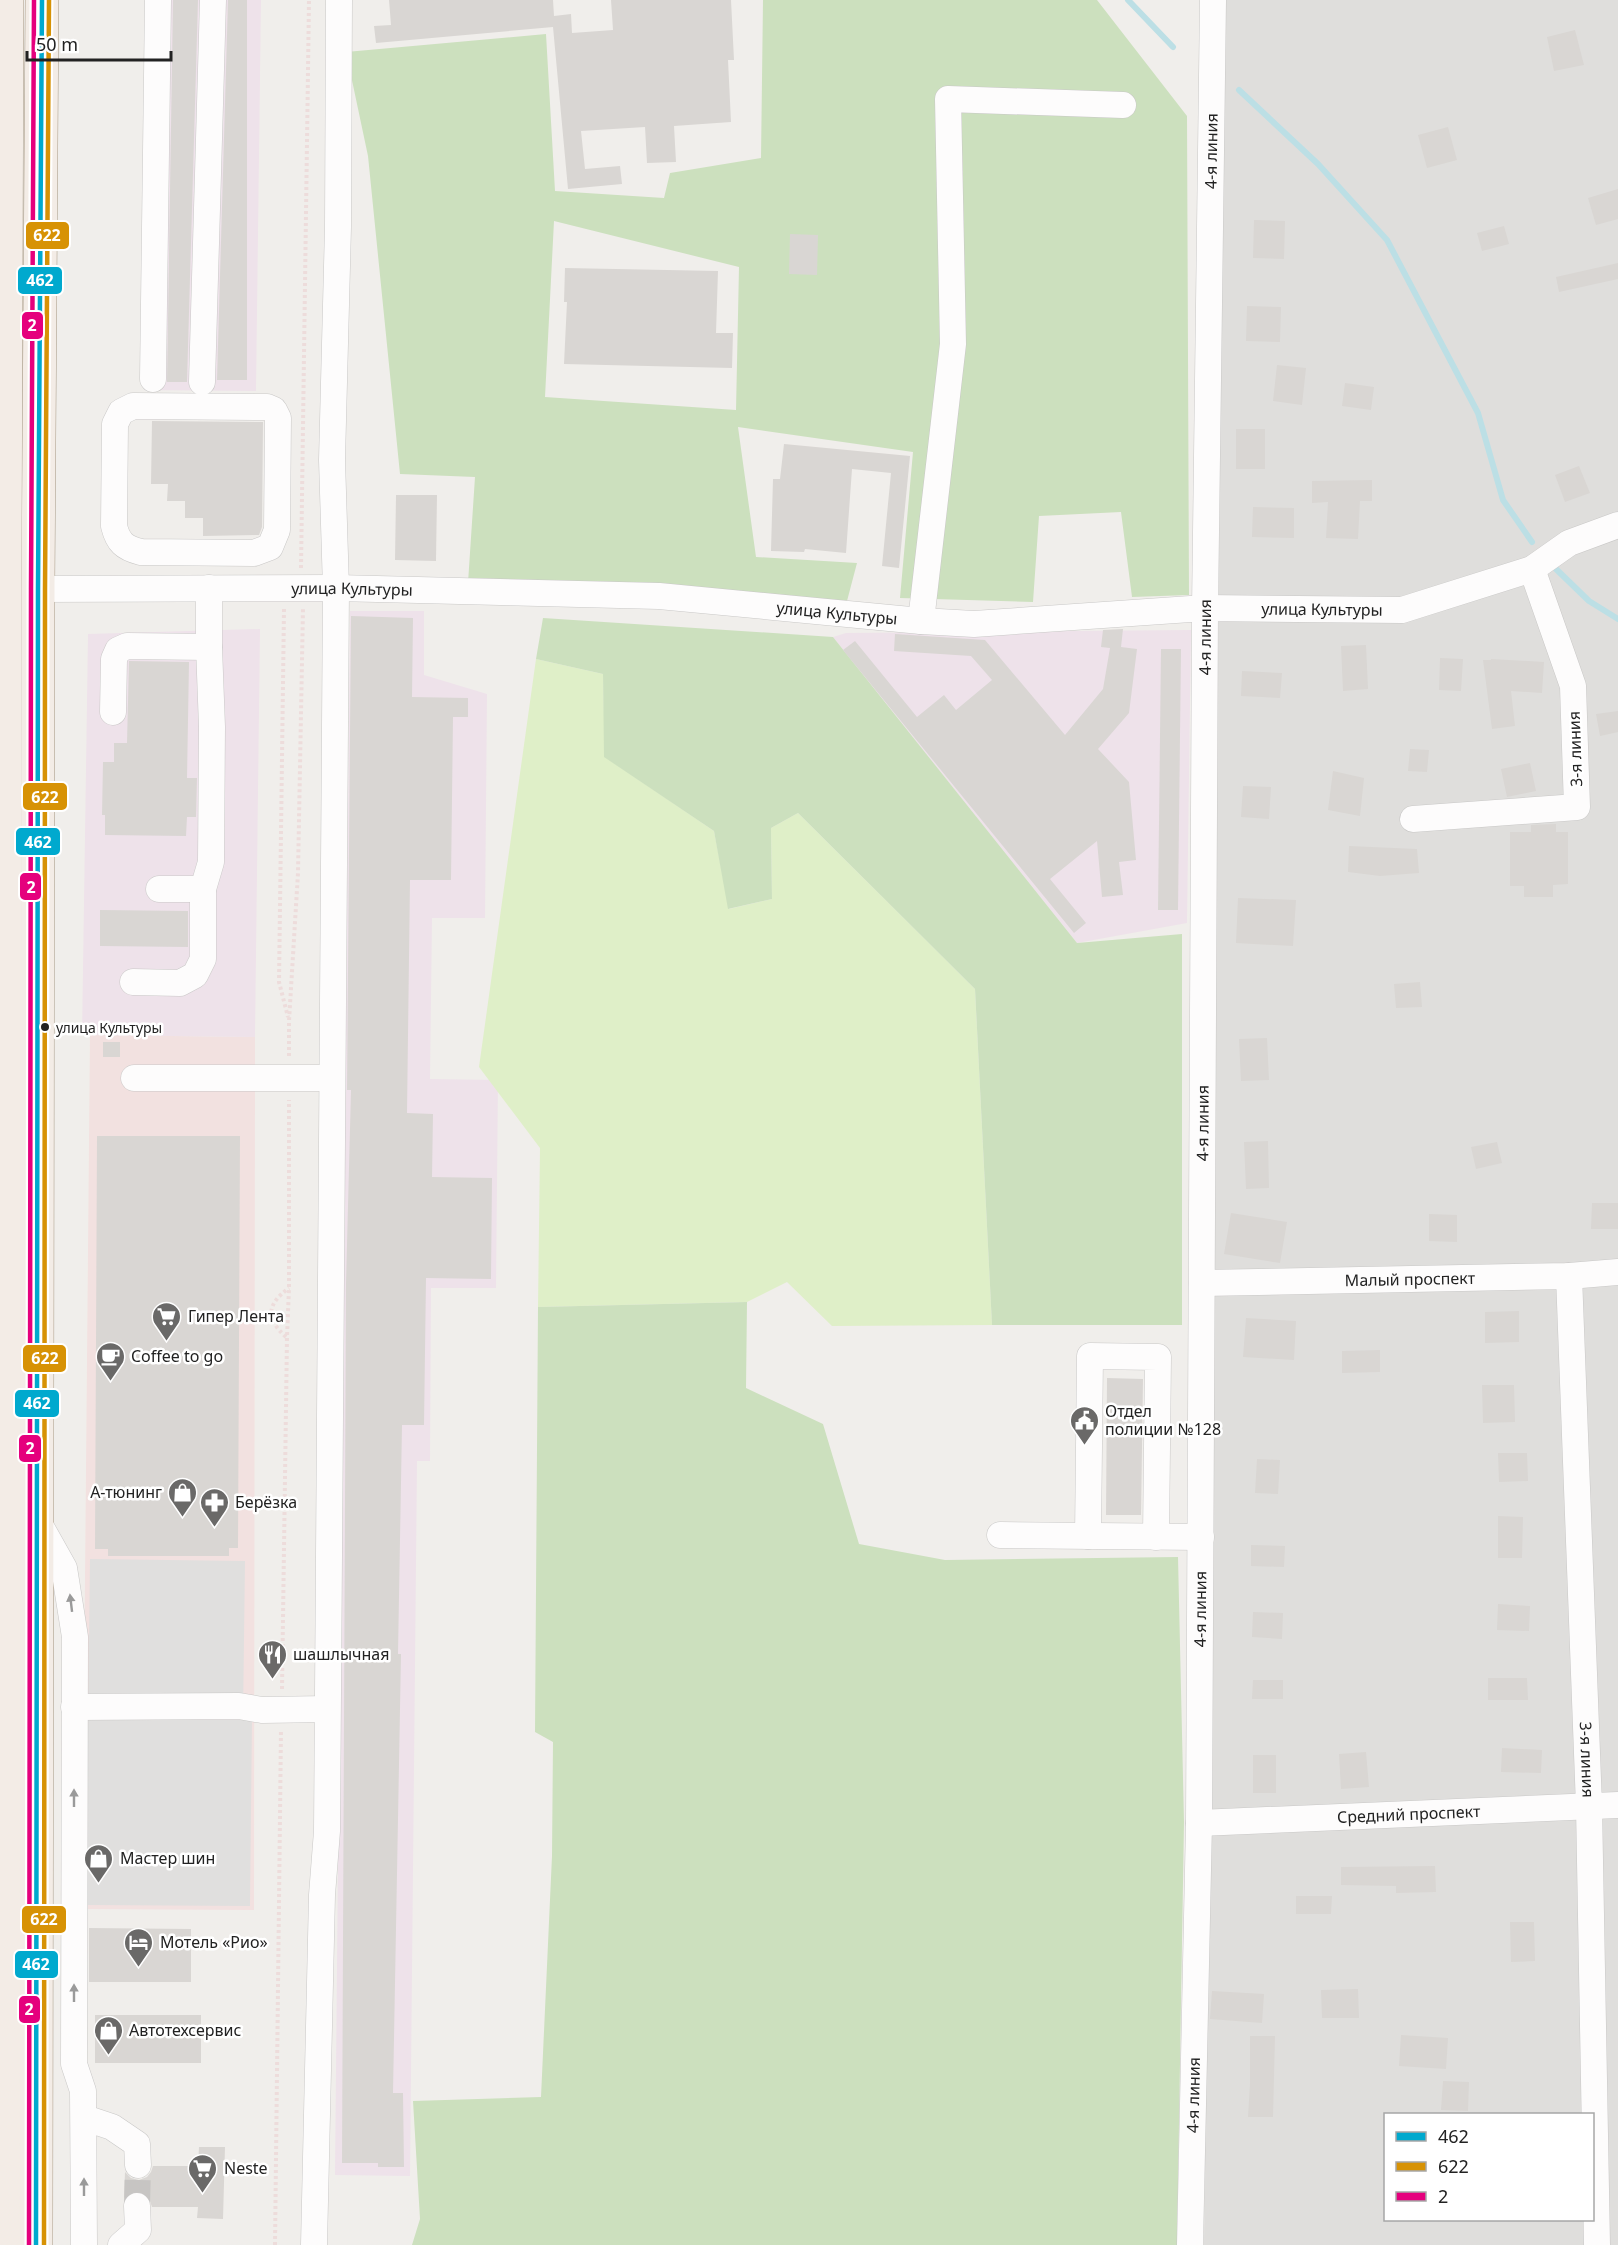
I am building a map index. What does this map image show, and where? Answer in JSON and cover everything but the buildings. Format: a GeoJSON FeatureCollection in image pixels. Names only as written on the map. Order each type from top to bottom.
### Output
{"type":"FeatureCollection","features":[{"type":"Feature","properties":{"kind":"main road"},"geometry":{"type":"LineString","coordinates":[[7,0],[2,583],[7,2245]]}},
{"type":"Feature","properties":{"kind":"main road"},"geometry":{"type":"LineString","coordinates":[[36,2245],[38,589],[42,0]]}},
{"type":"Feature","properties":{"kind":"street"},"geometry":{"type":"LineString","coordinates":[[153,379],[158,0]]}},
{"type":"Feature","properties":{"kind":"street"},"geometry":{"type":"LineString","coordinates":[[202,382],[213,0]]}},
{"type":"Feature","properties":{"kind":"street"},"geometry":{"type":"LineString","coordinates":[[314,2245],[322,1895],[327,1832],[336,588],[332,460],[338,227],[339,0]]}},
{"type":"Feature","properties":{"kind":"street","name":"4-я линия"},"geometry":{"type":"LineString","coordinates":[[1190,2245],[1199,1823],[1205,608],[1213,0]]}},
{"type":"Feature","properties":{"kind":"street"},"geometry":{"type":"LineString","coordinates":[[921,621],[953,344],[948,99],[1123,105]]}},
{"type":"Feature","properties":{"kind":"street"},"geometry":{"type":"LineString","coordinates":[[133,406],[267,407],[274,410],[278,418],[277,530],[270,547],[254,553],[174,553],[141,552],[127,549],[117,539],[114,526],[115,424],[121,412],[133,406]]}},
{"type":"Feature","properties":{"kind":"street","name":"улица Культуры"},"geometry":{"type":"LineString","coordinates":[[38,589],[209,588],[296,583],[336,588],[659,596],[974,624],[1205,608],[1402,610],[1532,569],[1569,543],[1618,525]]}},
{"type":"Feature","properties":{"kind":"street"},"geometry":{"type":"LineString","coordinates":[[173,588],[174,553]]}},
{"type":"Feature","properties":{"kind":"street","name":"3-я линия"},"geometry":{"type":"LineString","coordinates":[[1413,819],[1577,807],[1573,686],[1532,569]]}},
{"type":"Feature","properties":{"kind":"street"},"geometry":{"type":"LineString","coordinates":[[133,982],[180,983],[195,975],[203,959],[203,889],[211,862],[212,727],[209,588]]}},
{"type":"Feature","properties":{"kind":"street"},"geometry":{"type":"LineString","coordinates":[[113,712],[114,659],[118,650],[127,646],[209,647]]}},
{"type":"Feature","properties":{"kind":"street"},"geometry":{"type":"LineString","coordinates":[[159,889],[203,889]]}},
{"type":"Feature","properties":{"kind":"street"},"geometry":{"type":"LineString","coordinates":[[134,1078],[332,1078]]}},
{"type":"Feature","properties":{"kind":"street","name":"Малый проспект"},"geometry":{"type":"LineString","coordinates":[[1202,1283],[1569,1276],[1618,1272]]}},
{"type":"Feature","properties":{"kind":"street","name":"3-я линия"},"geometry":{"type":"LineString","coordinates":[[1569,1276],[1589,1806],[1597,2245]]}},
{"type":"Feature","properties":{"kind":"street"},"geometry":{"type":"LineString","coordinates":[[1088,1536],[1090,1356],[1158,1357],[1156,1537]]}},
{"type":"Feature","properties":{"kind":"street"},"geometry":{"type":"LineString","coordinates":[[37,1520],[64,1568],[75,1636],[74,2064],[83,2091],[85,2118],[84,2245]]}},
{"type":"Feature","properties":{"kind":"street"},"geometry":{"type":"LineString","coordinates":[[1000,1535],[1201,1537]]}},
{"type":"Feature","properties":{"kind":"street"},"geometry":{"type":"LineString","coordinates":[[74,1707],[238,1706],[262,1710],[327,1710]]}},
{"type":"Feature","properties":{"kind":"street","name":"Средний проспект"},"geometry":{"type":"LineString","coordinates":[[1199,1823],[1618,1805]]}},
{"type":"Feature","properties":{"kind":"street"},"geometry":{"type":"LineString","coordinates":[[85,2118],[112,2127],[137,2144],[138,2165]]}},
{"type":"Feature","properties":{"kind":"street"},"geometry":{"type":"LineString","coordinates":[[121,2245],[138,2230],[137,2206]]}},
{"type":"Feature","properties":{"kind":"path"},"geometry":{"type":"LineString","coordinates":[[288,1021],[279,982],[296,583],[309,0]]}},
{"type":"Feature","properties":{"kind":"path"},"geometry":{"type":"LineString","coordinates":[[275,2245],[281,1710],[289,1288],[288,1021],[298,873],[303,609],[296,583]]}},
{"type":"Feature","properties":{"kind":"path"},"geometry":{"type":"LineString","coordinates":[[287,1337],[275,1327],[271,1311],[277,1297],[289,1288]]}},
{"type":"Feature","properties":{"kind":"shaded area"},"geometry":{"type":"Polygon","coordinates":[[[149,0],[261,0],[256,391],[144,390],[149,0]]]}},
{"type":"Feature","properties":{"kind":"shaded area"},"geometry":{"type":"Polygon","coordinates":[[[1224,0],[1618,0],[1618,2245],[1204,2245],[1224,0]]]}},
{"type":"Feature","properties":{"kind":"shaded area"},"geometry":{"type":"Polygon","coordinates":[[[350,611],[424,611],[424,675],[487,694],[485,918],[432,918],[430,1079],[498,1080],[496,1288],[431,1288],[430,1461],[417,1461],[410,2176],[335,2175],[350,611]]]}},
{"type":"Feature","properties":{"kind":"shaded area"},"geometry":{"type":"Polygon","coordinates":[[[260,629],[255,1037],[82,1035],[88,634],[260,629]]]}},
{"type":"Feature","properties":{"kind":"shaded area"},"geometry":{"type":"Polygon","coordinates":[[[1191,630],[1187,923],[1077,943],[833,637],[846,633],[1191,630]]]}},
{"type":"Feature","properties":{"kind":"shaded area"},"geometry":{"type":"Polygon","coordinates":[[[90,1035],[255,1037],[254,1910],[82,1909],[90,1035]]]}},
{"type":"Feature","properties":{"kind":"shaded area"},"geometry":{"type":"Polygon","coordinates":[[[90,1559],[245,1561],[243,1717],[252,1717],[250,1906],[86,1905],[90,1559]]]}},
{"type":"Feature","properties":{"kind":"green space"},"geometry":{"type":"Polygon","coordinates":[[[763,0],[1097,0],[1187,116],[1189,595],[1132,597],[1121,512],[1039,516],[1033,602],[900,598],[913,452],[738,427],[756,557],[857,563],[847,601],[468,583],[475,477],[400,474],[368,156],[346,52],[546,34],[555,191],[664,198],[670,173],[761,158],[763,0]],[[554,221],[545,397],[736,410],[739,267],[554,221]]]}},
{"type":"Feature","properties":{"kind":"green space"},"geometry":{"type":"Polygon","coordinates":[[[543,618],[833,637],[1077,943],[1182,934],[1182,1325],[992,1325],[975,989],[798,813],[771,828],[772,899],[728,909],[714,831],[604,757],[603,674],[536,659],[543,618]]]}},
{"type":"Feature","properties":{"kind":"green space"},"geometry":{"type":"Polygon","coordinates":[[[536,659],[603,674],[605,757],[714,831],[729,909],[772,899],[771,828],[798,813],[975,989],[992,1325],[832,1326],[787,1282],[747,1302],[538,1307],[540,1148],[479,1067],[536,659]]]}},
{"type":"Feature","properties":{"kind":"green space"},"geometry":{"type":"Polygon","coordinates":[[[747,1302],[746,1388],[823,1424],[859,1544],[945,1560],[1178,1557],[1184,1822],[1177,2245],[412,2245],[420,2219],[413,2101],[541,2097],[552,1856],[553,1742],[535,1732],[538,1307],[747,1302]]]}},
{"type":"Feature","properties":{"kind":"waterway"},"geometry":{"type":"LineString","coordinates":[[1128,0],[1173,47]]}},
{"type":"Feature","properties":{"kind":"waterway"},"geometry":{"type":"LineString","coordinates":[[1239,90],[1318,164],[1387,240],[1478,413],[1503,500],[1532,542]]}},
{"type":"Feature","properties":{"kind":"waterway"},"geometry":{"type":"LineString","coordinates":[[1556,569],[1589,601],[1618,619]]}},
{"type":"Feature","properties":{"kind":"tunnel"},"geometry":{"type":"LineString","coordinates":[[137,2206],[138,2165]]}},
{"type":"Feature","properties":{"kind":"transit line","name":"2"},"geometry":{"type":"LineString","coordinates":[[29,2245],[34,0]]}},
{"type":"Feature","properties":{"kind":"transit line","name":"462"},"geometry":{"type":"LineString","coordinates":[[36,2245],[38,589],[42,0]]}},
{"type":"Feature","properties":{"kind":"transit line","name":"622"},"geometry":{"type":"LineString","coordinates":[[44,2245],[45,589],[49,0]]}},
{"type":"Feature","properties":{"kind":"place","name":"улица Культуры"},"geometry":{"type":"Point","coordinates":[45,1027]}},
{"type":"Feature","properties":{"kind":"place","name":"Гипер Лента"},"geometry":{"type":"Point","coordinates":[167,1342]}},
{"type":"Feature","properties":{"kind":"place","name":"Coffee to go"},"geometry":{"type":"Point","coordinates":[110,1382]}},
{"type":"Feature","properties":{"kind":"place","name":"Отдел полиции №128"},"geometry":{"type":"Point","coordinates":[1084,1446]}},
{"type":"Feature","properties":{"kind":"place","name":"А-тюнинг"},"geometry":{"type":"Point","coordinates":[183,1518]}},
{"type":"Feature","properties":{"kind":"place","name":"Берёзка"},"geometry":{"type":"Point","coordinates":[214,1528]}},
{"type":"Feature","properties":{"kind":"place","name":"шашлычная"},"geometry":{"type":"Point","coordinates":[272,1680]}},
{"type":"Feature","properties":{"kind":"place","name":"Мастер шин"},"geometry":{"type":"Point","coordinates":[99,1884]}},
{"type":"Feature","properties":{"kind":"place","name":"Мотель «Рио»"},"geometry":{"type":"Point","coordinates":[139,1968]}},
{"type":"Feature","properties":{"kind":"place","name":"Автотехсервис"},"geometry":{"type":"Point","coordinates":[108,2056]}},
{"type":"Feature","properties":{"kind":"place","name":"Neste"},"geometry":{"type":"Point","coordinates":[203,2194]}}]}
